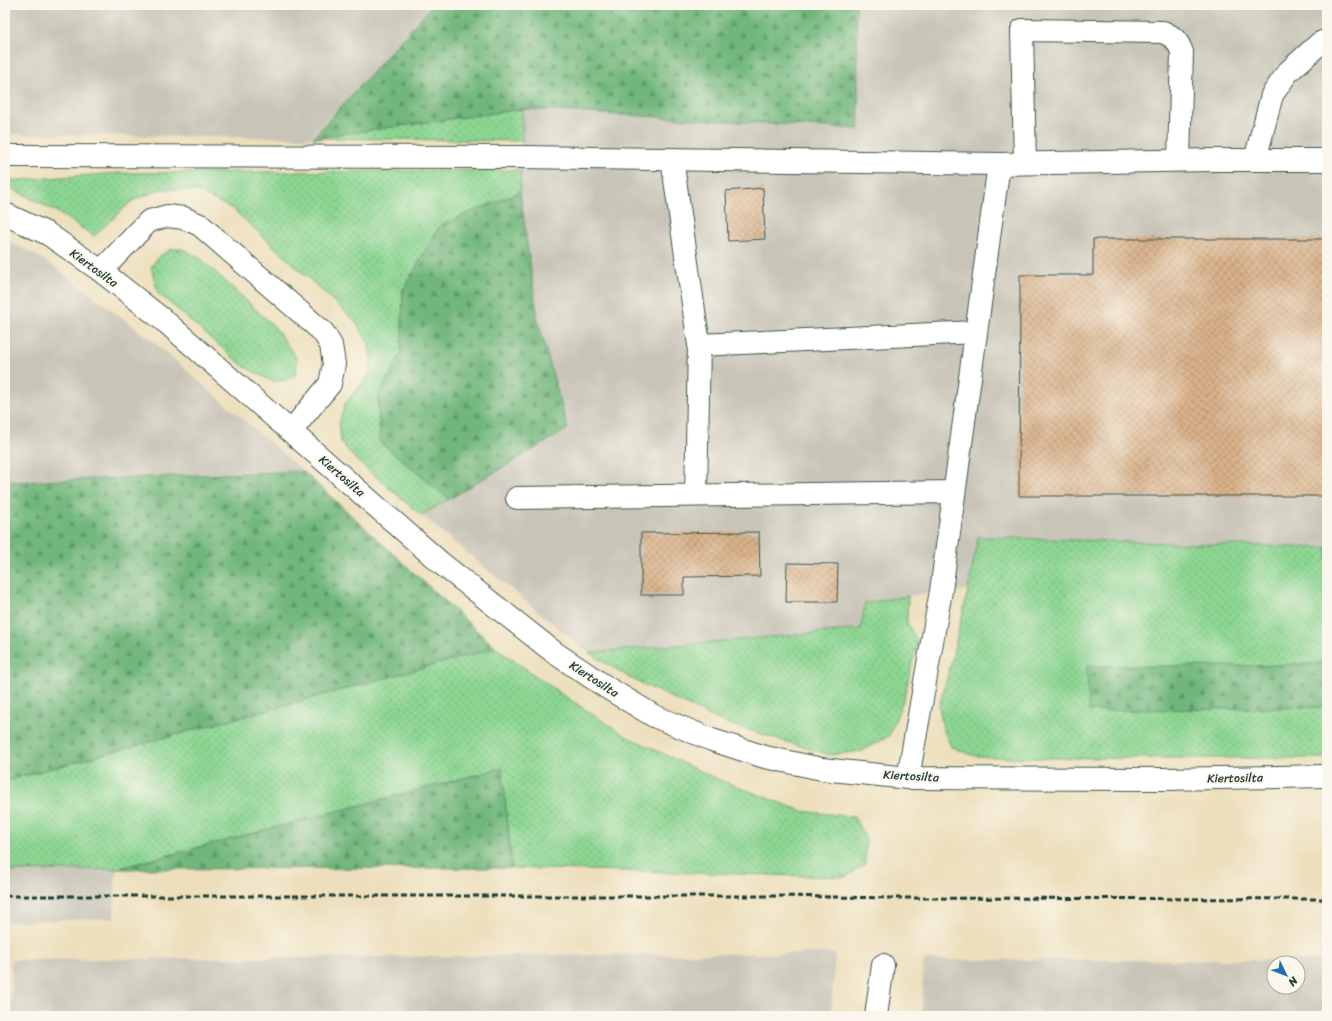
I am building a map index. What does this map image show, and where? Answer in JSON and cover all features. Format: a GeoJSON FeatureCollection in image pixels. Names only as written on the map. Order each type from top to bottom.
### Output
{"type":"FeatureCollection","features":[{"type":"Feature","properties":{"kind":"street"},"geometry":{"type":"LineString","coordinates":[[1025,163],[1022,30],[1163,32],[1173,36],[1179,43],[1182,52],[1179,160]]}},
{"type":"Feature","properties":{"kind":"street"},"geometry":{"type":"LineString","coordinates":[[1255,160],[1272,96],[1288,72],[1320,43],[1327,40]]}},
{"type":"Feature","properties":{"kind":"street"},"geometry":{"type":"LineString","coordinates":[[5,156],[514,156],[999,164],[1179,160],[1327,160]]}},
{"type":"Feature","properties":{"kind":"street"},"geometry":{"type":"LineString","coordinates":[[672,159],[699,345],[696,495]]}},
{"type":"Feature","properties":{"kind":"street"},"geometry":{"type":"LineString","coordinates":[[908,778],[941,591],[999,164]]}},
{"type":"Feature","properties":{"kind":"street","name":"Kiertosilta"},"geometry":{"type":"LineString","coordinates":[[5,214],[48,234],[100,271],[167,323],[442,564],[555,653],[606,687],[654,716],[712,740],[765,757],[822,769],[908,778],[1163,779],[1327,776]]}},
{"type":"Feature","properties":{"kind":"street"},"geometry":{"type":"LineString","coordinates":[[100,271],[150,220],[167,216],[184,218],[200,225],[322,332],[330,345],[334,364],[330,384],[291,431]]}},
{"type":"Feature","properties":{"kind":"street"},"geometry":{"type":"LineString","coordinates":[[699,345],[976,332]]}},
{"type":"Feature","properties":{"kind":"street"},"geometry":{"type":"LineString","coordinates":[[517,498],[954,492]]}},
{"type":"Feature","properties":{"kind":"street"},"geometry":{"type":"LineString","coordinates":[[876,1016],[883,965]]}},
{"type":"Feature","properties":{"kind":"shaded area"},"geometry":{"type":"Polygon","coordinates":[[[5,5],[434,5],[313,138],[5,134],[5,5]]]}},
{"type":"Feature","properties":{"kind":"shaded area"},"geometry":{"type":"Polygon","coordinates":[[[856,5],[1327,5],[1327,548],[978,537],[968,590],[941,591],[865,603],[861,629],[589,653],[421,515],[567,429],[538,321],[520,192],[523,109],[859,129],[856,5]]]}},
{"type":"Feature","properties":{"kind":"shaded area"},"geometry":{"type":"Polygon","coordinates":[[[5,240],[42,258],[149,338],[303,471],[16,482],[5,480],[5,240]]]}},
{"type":"Feature","properties":{"kind":"shaded area"},"geometry":{"type":"Polygon","coordinates":[[[116,869],[114,918],[5,922],[5,871],[116,869]]]}},
{"type":"Feature","properties":{"kind":"shaded area"},"geometry":{"type":"Polygon","coordinates":[[[835,953],[831,1016],[12,1016],[11,960],[835,953]]]}},
{"type":"Feature","properties":{"kind":"shaded area"},"geometry":{"type":"Polygon","coordinates":[[[923,960],[1266,960],[1266,995],[1306,995],[1306,960],[1327,960],[1327,1016],[922,1016],[923,960]]]}},
{"type":"Feature","properties":{"kind":"green space"},"geometry":{"type":"Polygon","coordinates":[[[433,5],[856,5],[859,129],[523,109],[313,138],[433,5]]]}},
{"type":"Feature","properties":{"kind":"green space"},"geometry":{"type":"Polygon","coordinates":[[[523,109],[522,141],[313,138],[523,109]]]}},
{"type":"Feature","properties":{"kind":"green space"},"geometry":{"type":"Polygon","coordinates":[[[521,170],[520,192],[440,225],[403,290],[401,353],[378,399],[380,442],[449,499],[421,515],[356,460],[341,442],[339,424],[345,404],[369,375],[371,362],[369,344],[355,321],[233,209],[196,191],[161,189],[132,201],[94,236],[57,212],[5,185],[5,181],[118,173],[521,170]]]}},
{"type":"Feature","properties":{"kind":"green space"},"geometry":{"type":"Polygon","coordinates":[[[520,192],[538,321],[568,429],[449,499],[380,442],[378,399],[401,353],[403,290],[440,225],[520,192]]]}},
{"type":"Feature","properties":{"kind":"green space"},"geometry":{"type":"Polygon","coordinates":[[[171,249],[183,249],[200,258],[274,326],[297,359],[296,374],[287,380],[273,382],[243,366],[158,293],[151,267],[158,257],[171,249]]]}},
{"type":"Feature","properties":{"kind":"green space"},"geometry":{"type":"Polygon","coordinates":[[[303,471],[496,648],[5,781],[5,480],[17,482],[303,471]]]}},
{"type":"Feature","properties":{"kind":"green space"},"geometry":{"type":"Polygon","coordinates":[[[978,537],[1327,548],[1327,663],[1248,666],[1089,711],[1327,707],[1327,758],[1010,758],[975,756],[951,747],[943,729],[939,706],[950,667],[968,590],[978,537]]]}},
{"type":"Feature","properties":{"kind":"green space"},"geometry":{"type":"Polygon","coordinates":[[[908,596],[907,622],[917,642],[904,698],[889,736],[862,751],[829,755],[723,722],[632,679],[589,653],[861,629],[865,603],[908,596]]]}},
{"type":"Feature","properties":{"kind":"green space"},"geometry":{"type":"Polygon","coordinates":[[[496,648],[560,693],[626,736],[717,779],[802,811],[854,817],[866,839],[865,864],[846,877],[512,868],[502,768],[116,869],[5,871],[5,781],[496,648]]]}},
{"type":"Feature","properties":{"kind":"green space"},"geometry":{"type":"Polygon","coordinates":[[[1327,663],[1327,707],[1089,711],[1087,666],[1248,666],[1327,663]]]}},
{"type":"Feature","properties":{"kind":"green space"},"geometry":{"type":"Polygon","coordinates":[[[502,768],[512,868],[116,869],[502,768]]]}},
{"type":"Feature","properties":{"kind":"building"},"geometry":{"type":"Polygon","coordinates":[[[763,188],[765,239],[728,241],[726,191],[763,188]]]}},
{"type":"Feature","properties":{"kind":"building"},"geometry":{"type":"Polygon","coordinates":[[[1093,239],[1327,239],[1327,496],[1019,496],[1020,275],[1093,275],[1093,239]]]}},
{"type":"Feature","properties":{"kind":"building"},"geometry":{"type":"Polygon","coordinates":[[[759,532],[760,576],[684,577],[684,595],[641,595],[641,533],[759,532]]]}},
{"type":"Feature","properties":{"kind":"building"},"geometry":{"type":"Polygon","coordinates":[[[787,563],[838,564],[837,602],[786,602],[787,563]]]}},
{"type":"Feature","properties":{"kind":"railway"},"geometry":{"type":"LineString","coordinates":[[5,896],[777,896],[892,898],[1327,899]]}}]}
